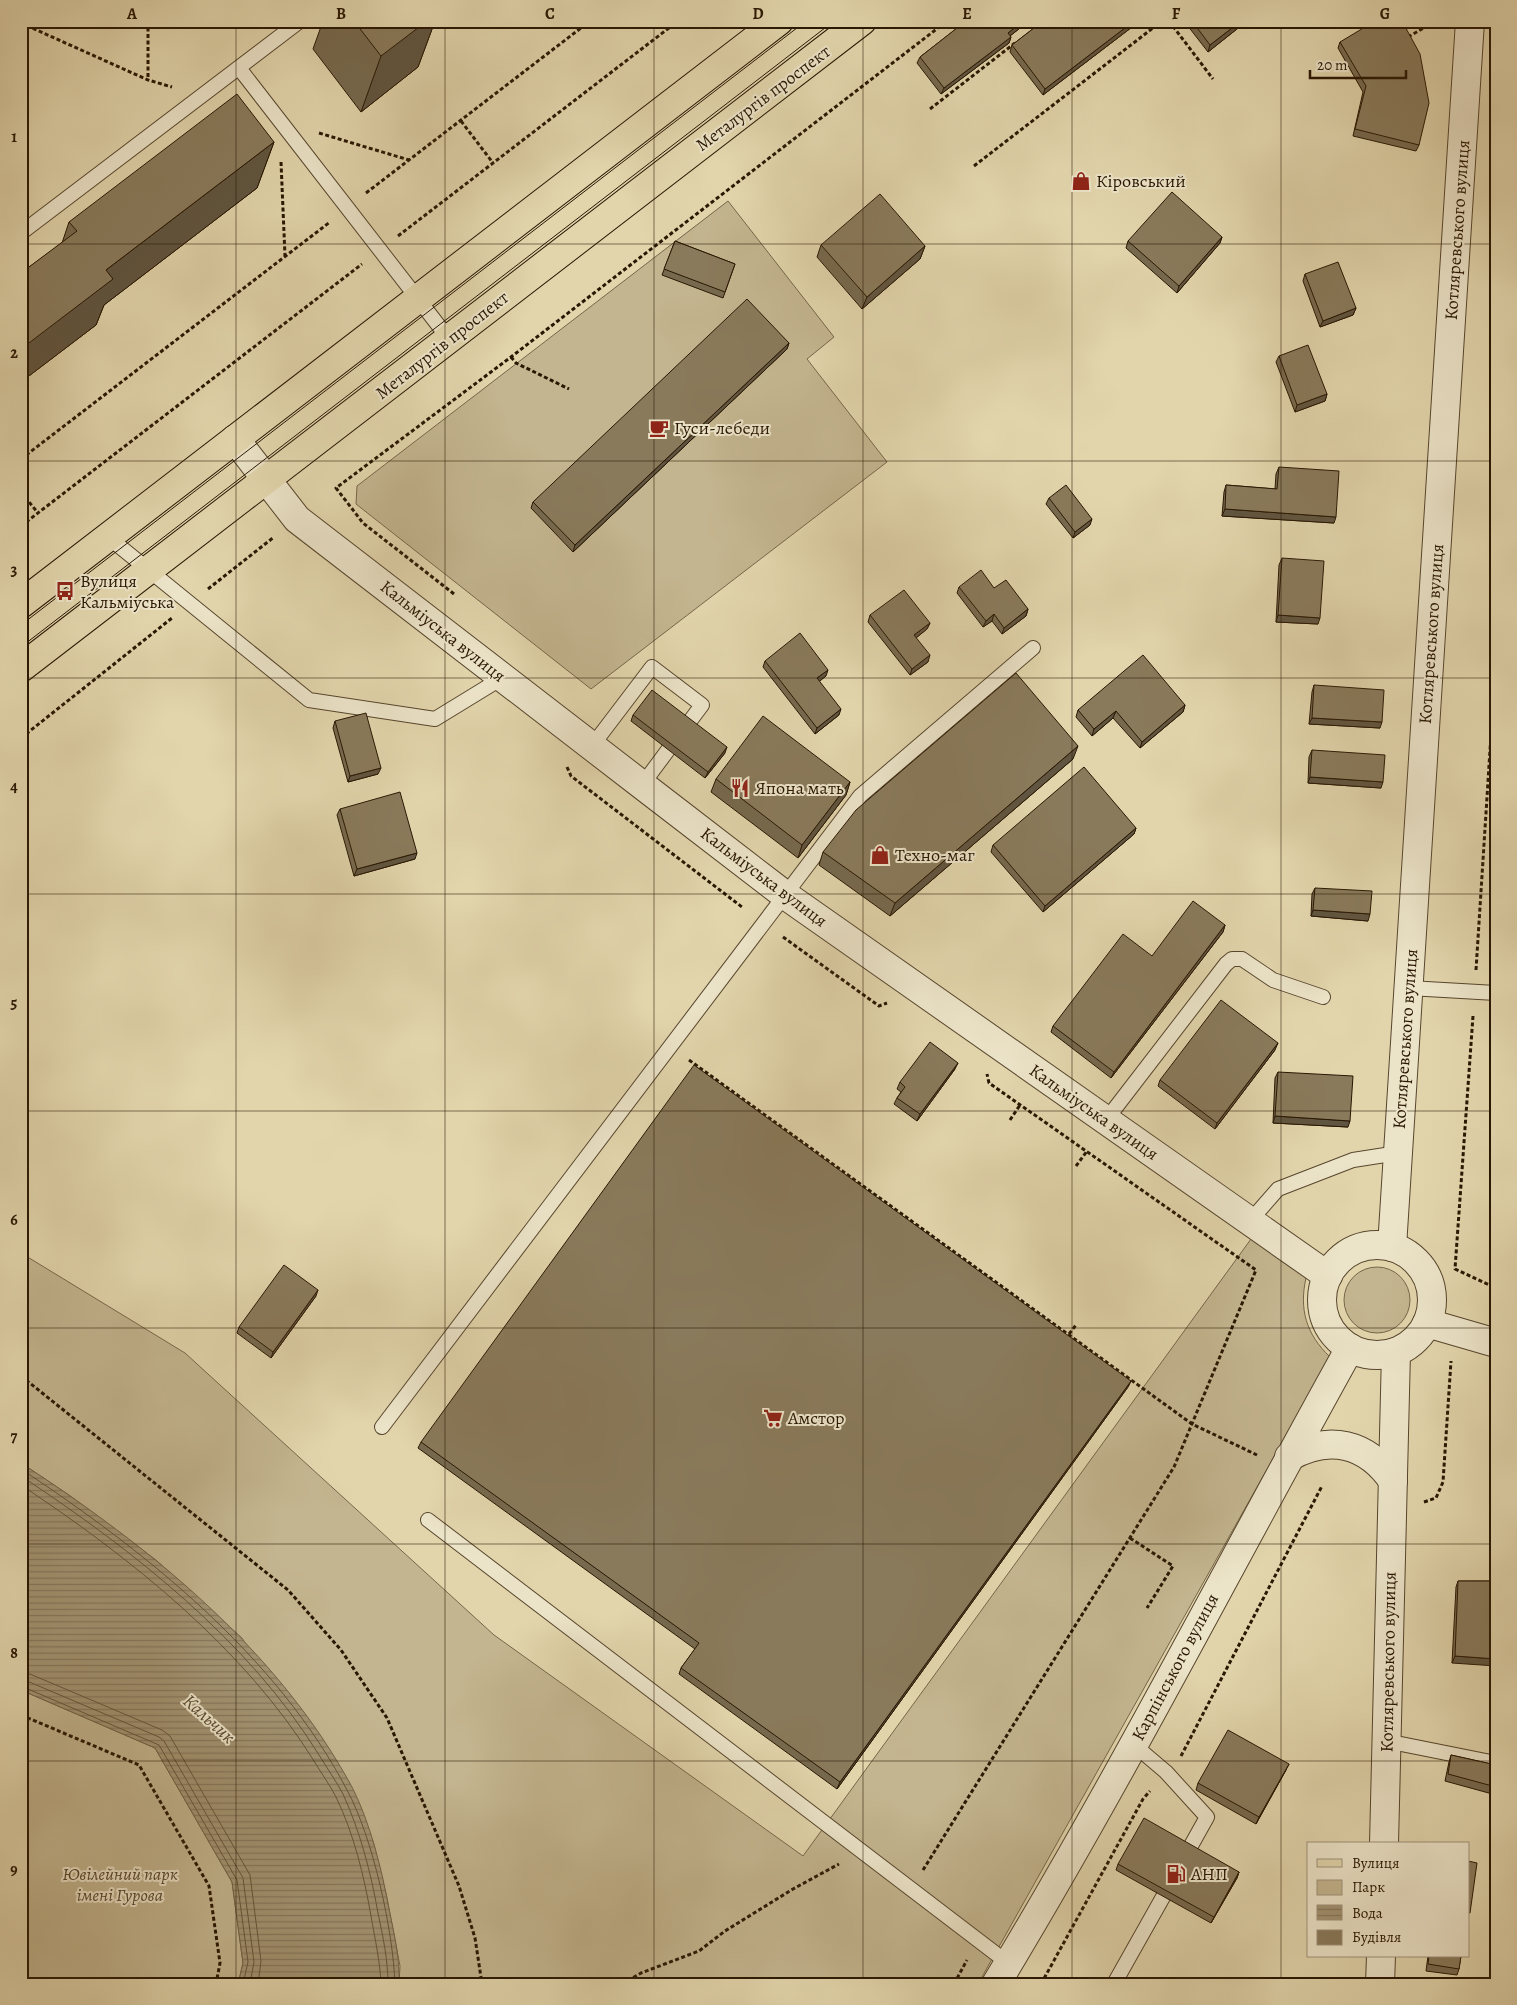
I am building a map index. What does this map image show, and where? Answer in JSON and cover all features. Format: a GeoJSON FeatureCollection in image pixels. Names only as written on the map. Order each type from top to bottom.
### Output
{"type":"FeatureCollection","features":[{"type":"Feature","properties":{"kind":"main road"},"geometry":{"type":"LineString","coordinates":[[21,604],[778,21]]}},
{"type":"Feature","properties":{"kind":"main road","name":"Металургів проспект"},"geometry":{"type":"LineString","coordinates":[[21,668],[862,21]]}},
{"type":"Feature","properties":{"kind":"street","name":"Котляревського вулиця"},"geometry":{"type":"LineString","coordinates":[[1392,1247],[1470,21]]}},
{"type":"Feature","properties":{"kind":"street","name":"Кальміуська вулиця"},"geometry":{"type":"LineString","coordinates":[[235,439],[297,519],[785,895],[1328,1276]]}},
{"type":"Feature","properties":{"kind":"street"},"geometry":{"type":"LineString","coordinates":[[1367,1246],[1392,1247],[1415,1261],[1424,1271],[1432,1297],[1431,1311],[1426,1323],[1414,1340],[1396,1352],[1373,1355],[1350,1348],[1339,1340],[1330,1329],[1325,1316],[1323,1296],[1328,1276],[1335,1265],[1355,1250],[1367,1246]]}},
{"type":"Feature","properties":{"kind":"street"},"geometry":{"type":"LineString","coordinates":[[1426,1323],[1496,1343]]}},
{"type":"Feature","properties":{"kind":"street","name":"Карпінського вулиця"},"geometry":{"type":"LineString","coordinates":[[1002,1974],[1133,1744],[1350,1348]]}},
{"type":"Feature","properties":{"kind":"street","name":"Котляревського вулиця"},"geometry":{"type":"LineString","coordinates":[[1384,1842],[1396,1352]]}},
{"type":"Feature","properties":{"kind":"street"},"geometry":{"type":"LineString","coordinates":[[1289,1457],[1316,1445],[1346,1446],[1360,1450],[1373,1458],[1393,1480]]}},
{"type":"Feature","properties":{"kind":"street"},"geometry":{"type":"LineString","coordinates":[[1380,1984],[1381,1958]]}},
{"type":"Feature","properties":{"kind":"lane"},"geometry":{"type":"LineString","coordinates":[[21,233],[300,21]]}},
{"type":"Feature","properties":{"kind":"lane"},"geometry":{"type":"LineString","coordinates":[[238,68],[449,339]]}},
{"type":"Feature","properties":{"kind":"lane"},"geometry":{"type":"LineString","coordinates":[[108,537],[309,700],[435,719],[502,678]]}},
{"type":"Feature","properties":{"kind":"lane"},"geometry":{"type":"LineString","coordinates":[[382,1427],[860,796],[1033,648]]}},
{"type":"Feature","properties":{"kind":"lane"},"geometry":{"type":"LineString","coordinates":[[592,746],[652,667],[702,705],[687,725]]}},
{"type":"Feature","properties":{"kind":"lane"},"geometry":{"type":"LineString","coordinates":[[642,785],[668,750]]}},
{"type":"Feature","properties":{"kind":"lane"},"geometry":{"type":"LineString","coordinates":[[1106,1120],[1226,964],[1232,959],[1242,959],[1273,980],[1323,997]]}},
{"type":"Feature","properties":{"kind":"lane"},"geometry":{"type":"LineString","coordinates":[[1409,988],[1496,993]]}},
{"type":"Feature","properties":{"kind":"lane"},"geometry":{"type":"LineString","coordinates":[[1250,1221],[1278,1190],[1353,1160],[1398,1153]]}},
{"type":"Feature","properties":{"kind":"lane"},"geometry":{"type":"LineString","coordinates":[[428,1520],[911,1890],[1002,1974]]}},
{"type":"Feature","properties":{"kind":"lane"},"geometry":{"type":"LineString","coordinates":[[1386,1741],[1496,1763]]}},
{"type":"Feature","properties":{"kind":"lane"},"geometry":{"type":"LineString","coordinates":[[1133,1744],[1166,1772],[1207,1817],[1188,1851]]}},
{"type":"Feature","properties":{"kind":"lane"},"geometry":{"type":"LineString","coordinates":[[1114,1984],[1163,1896]]}},
{"type":"Feature","properties":{"kind":"path"},"geometry":{"type":"LineString","coordinates":[[21,23],[148,80],[148,21]]}},
{"type":"Feature","properties":{"kind":"path"},"geometry":{"type":"LineString","coordinates":[[378,184],[590,21]]}},
{"type":"Feature","properties":{"kind":"path"},"geometry":{"type":"LineString","coordinates":[[21,526],[678,21]]}},
{"type":"Feature","properties":{"kind":"path"},"geometry":{"type":"LineString","coordinates":[[454,594],[363,523],[336,488],[511,357],[947,21]]}},
{"type":"Feature","properties":{"kind":"path"},"geometry":{"type":"LineString","coordinates":[[974,166],[1162,21]]}},
{"type":"Feature","properties":{"kind":"path"},"geometry":{"type":"LineString","coordinates":[[1168,21],[1213,79]]}},
{"type":"Feature","properties":{"kind":"path"},"geometry":{"type":"LineString","coordinates":[[1406,39],[1436,21]]}},
{"type":"Feature","properties":{"kind":"path"},"geometry":{"type":"LineString","coordinates":[[930,109],[1021,39]]}},
{"type":"Feature","properties":{"kind":"path"},"geometry":{"type":"LineString","coordinates":[[285,256],[279,120],[410,161]]}},
{"type":"Feature","properties":{"kind":"path"},"geometry":{"type":"LineString","coordinates":[[461,121],[493,163]]}},
{"type":"Feature","properties":{"kind":"path"},"geometry":{"type":"LineString","coordinates":[[21,459],[347,208]]}},
{"type":"Feature","properties":{"kind":"path"},"geometry":{"type":"LineString","coordinates":[[511,357],[516,363],[569,389]]}},
{"type":"Feature","properties":{"kind":"path"},"geometry":{"type":"LineString","coordinates":[[21,492],[38,513]]}},
{"type":"Feature","properties":{"kind":"path"},"geometry":{"type":"LineString","coordinates":[[21,738],[278,534]]}},
{"type":"Feature","properties":{"kind":"path"},"geometry":{"type":"LineString","coordinates":[[1496,656],[1455,1269],[1496,1288]]}},
{"type":"Feature","properties":{"kind":"path"},"geometry":{"type":"LineString","coordinates":[[571,776],[742,907]]}},
{"type":"Feature","properties":{"kind":"path"},"geometry":{"type":"LineString","coordinates":[[782,937],[879,1006]]}},
{"type":"Feature","properties":{"kind":"path"},"geometry":{"type":"LineString","coordinates":[[670,1046],[1192,1424],[1258,1455]]}},
{"type":"Feature","properties":{"kind":"path"},"geometry":{"type":"LineString","coordinates":[[911,1890],[1174,1467],[1256,1270],[989,1083]]}},
{"type":"Feature","properties":{"kind":"path"},"geometry":{"type":"LineString","coordinates":[[1010,1120],[1020,1105]]}},
{"type":"Feature","properties":{"kind":"path"},"geometry":{"type":"LineString","coordinates":[[1076,1166],[1087,1151]]}},
{"type":"Feature","properties":{"kind":"path"},"geometry":{"type":"LineString","coordinates":[[1069,1334],[1076,1325]]}},
{"type":"Feature","properties":{"kind":"path"},"geometry":{"type":"LineString","coordinates":[[1421,1503],[1436,1498],[1444,1482],[1451,1361]]}},
{"type":"Feature","properties":{"kind":"path"},"geometry":{"type":"LineString","coordinates":[[21,1376],[288,1590],[341,1650],[387,1718],[459,1886],[475,1938],[482,1984]]}},
{"type":"Feature","properties":{"kind":"path"},"geometry":{"type":"LineString","coordinates":[[1041,1984],[1143,1799],[1184,1752],[1322,1486]]}},
{"type":"Feature","properties":{"kind":"path"},"geometry":{"type":"LineString","coordinates":[[1130,1538],[1173,1566],[1148,1608]]}},
{"type":"Feature","properties":{"kind":"path"},"geometry":{"type":"LineString","coordinates":[[21,1715],[139,1765],[209,1886],[220,1963],[216,1984]]}},
{"type":"Feature","properties":{"kind":"path"},"geometry":{"type":"LineString","coordinates":[[622,1984],[641,1973],[699,1951],[725,1931],[793,1889],[861,1852]]}},
{"type":"Feature","properties":{"kind":"green space"},"geometry":{"type":"Polygon","coordinates":[[[728,201],[834,337],[807,359],[887,462],[591,689],[356,504],[357,486],[728,201]]]}},
{"type":"Feature","properties":{"kind":"green space"},"geometry":{"type":"Polygon","coordinates":[[[1251,1239],[1306,1278],[1303,1300],[1306,1320],[1315,1339],[1330,1357],[978,1984],[399,1984],[400,1966],[387,1898],[373,1841],[242,1638],[156,1560],[69,1495],[21,1463],[21,1253],[185,1353],[494,1635],[803,1856],[1251,1239]]]}},
{"type":"Feature","properties":{"kind":"green space"},"geometry":{"type":"Polygon","coordinates":[[[1377,1267],[1390,1270],[1400,1277],[1407,1287],[1410,1300],[1407,1313],[1400,1323],[1390,1330],[1377,1333],[1364,1330],[1354,1323],[1347,1313],[1344,1300],[1347,1287],[1354,1277],[1364,1270],[1377,1267]]]}},
{"type":"Feature","properties":{"kind":"green space","name":"Ювілейний парк імені Гурова"},"geometry":{"type":"Polygon","coordinates":[[[21,1690],[155,1748],[232,1882],[243,1963],[238,1984],[21,1984],[21,1690]]]}},
{"type":"Feature","properties":{"kind":"water","name":"Кальчик"},"geometry":{"type":"Polygon","coordinates":[[[21,1463],[117,1530],[163,1566],[207,1605],[248,1646],[287,1690],[322,1737],[352,1787],[375,1846],[395,1937],[399,1965],[399,1984],[238,1984],[243,1963],[232,1882],[155,1748],[21,1690],[21,1463]]]}},
{"type":"Feature","properties":{"kind":"building"},"geometry":{"type":"Polygon","coordinates":[[[354,21],[427,21],[381,56],[354,21]]]}},
{"type":"Feature","properties":{"kind":"building"},"geometry":{"type":"Polygon","coordinates":[[[966,21],[1023,21],[1008,33],[1011,37],[944,88],[920,57],[966,21]]]}},
{"type":"Feature","properties":{"kind":"building"},"geometry":{"type":"Polygon","coordinates":[[[1043,21],[1134,21],[1045,89],[1012,45],[1043,21]]]}},
{"type":"Feature","properties":{"kind":"building"},"geometry":{"type":"Polygon","coordinates":[[[1192,21],[1241,21],[1210,45],[1192,21]]]}},
{"type":"Feature","properties":{"kind":"building"},"geometry":{"type":"Polygon","coordinates":[[[1375,21],[1402,21],[1420,54],[1429,103],[1419,145],[1355,129],[1366,86],[1340,42],[1375,21]]]}},
{"type":"Feature","properties":{"kind":"building"},"geometry":{"type":"Polygon","coordinates":[[[237,94],[274,142],[106,270],[113,279],[21,349],[21,273],[77,231],[69,222],[237,94]]]}},
{"type":"Feature","properties":{"kind":"building"},"geometry":{"type":"Polygon","coordinates":[[[1172,192],[1222,237],[1179,286],[1128,241],[1172,192]]]}},
{"type":"Feature","properties":{"kind":"building"},"geometry":{"type":"Polygon","coordinates":[[[880,194],[925,246],[867,297],[821,245],[880,194]]]}},
{"type":"Feature","properties":{"kind":"building"},"geometry":{"type":"Polygon","coordinates":[[[675,241],[735,264],[725,292],[664,269],[675,241]]]}},
{"type":"Feature","properties":{"kind":"building"},"geometry":{"type":"Polygon","coordinates":[[[1338,262],[1356,308],[1323,321],[1305,274],[1338,262]]]}},
{"type":"Feature","properties":{"kind":"building"},"geometry":{"type":"Polygon","coordinates":[[[747,299],[789,343],[575,545],[533,502],[747,299]]]}},
{"type":"Feature","properties":{"kind":"building"},"geometry":{"type":"Polygon","coordinates":[[[1308,345],[1327,394],[1297,405],[1279,356],[1308,345]]]}},
{"type":"Feature","properties":{"kind":"building"},"geometry":{"type":"Polygon","coordinates":[[[1279,467],[1339,471],[1336,517],[1225,509],[1226,485],[1277,489],[1279,467]]]}},
{"type":"Feature","properties":{"kind":"building"},"geometry":{"type":"Polygon","coordinates":[[[1066,485],[1092,519],[1075,532],[1049,498],[1066,485]]]}},
{"type":"Feature","properties":{"kind":"building"},"geometry":{"type":"Polygon","coordinates":[[[1282,558],[1324,561],[1320,618],[1278,615],[1282,558]]]}},
{"type":"Feature","properties":{"kind":"building"},"geometry":{"type":"Polygon","coordinates":[[[981,570],[994,588],[1006,580],[1028,609],[1004,628],[994,614],[986,621],[959,587],[981,570]]]}},
{"type":"Feature","properties":{"kind":"building"},"geometry":{"type":"Polygon","coordinates":[[[904,590],[930,623],[914,635],[930,655],[912,669],[870,615],[904,590]]]}},
{"type":"Feature","properties":{"kind":"building"},"geometry":{"type":"Polygon","coordinates":[[[800,633],[828,670],[817,678],[841,709],[817,728],[765,661],[800,633]]]}},
{"type":"Feature","properties":{"kind":"building"},"geometry":{"type":"Polygon","coordinates":[[[1143,655],[1185,705],[1142,742],[1116,711],[1094,729],[1078,710],[1143,655]]]}},
{"type":"Feature","properties":{"kind":"building"},"geometry":{"type":"Polygon","coordinates":[[[1016,673],[1078,746],[895,903],[823,852],[856,810],[1016,673]]]}},
{"type":"Feature","properties":{"kind":"building"},"geometry":{"type":"Polygon","coordinates":[[[1314,685],[1384,690],[1382,722],[1312,718],[1314,685]]]}},
{"type":"Feature","properties":{"kind":"building"},"geometry":{"type":"Polygon","coordinates":[[[652,690],[727,747],[708,772],[633,715],[652,690]]]}},
{"type":"Feature","properties":{"kind":"building"},"geometry":{"type":"Polygon","coordinates":[[[366,713],[381,768],[350,776],[335,721],[366,713]]]}},
{"type":"Feature","properties":{"kind":"building"},"geometry":{"type":"Polygon","coordinates":[[[763,716],[850,782],[802,845],[716,779],[763,716]]]}},
{"type":"Feature","properties":{"kind":"building"},"geometry":{"type":"Polygon","coordinates":[[[1312,750],[1385,755],[1383,782],[1310,777],[1312,750]]]}},
{"type":"Feature","properties":{"kind":"building"},"geometry":{"type":"Polygon","coordinates":[[[1084,767],[1136,828],[1045,906],[993,845],[1084,767]]]}},
{"type":"Feature","properties":{"kind":"building"},"geometry":{"type":"Polygon","coordinates":[[[400,792],[417,853],[357,869],[340,809],[400,792]]]}},
{"type":"Feature","properties":{"kind":"building"},"geometry":{"type":"Polygon","coordinates":[[[1315,888],[1372,891],[1370,914],[1313,910],[1315,888]]]}},
{"type":"Feature","properties":{"kind":"building"},"geometry":{"type":"Polygon","coordinates":[[[1193,901],[1225,925],[1114,1072],[1053,1026],[1123,934],[1152,956],[1193,901]]]}},
{"type":"Feature","properties":{"kind":"building"},"geometry":{"type":"Polygon","coordinates":[[[1221,1000],[1278,1043],[1217,1123],[1160,1080],[1221,1000]]]}},
{"type":"Feature","properties":{"kind":"building"},"geometry":{"type":"Polygon","coordinates":[[[930,1042],[958,1063],[920,1114],[897,1098],[905,1087],[900,1082],[930,1042]]]}},
{"type":"Feature","properties":{"kind":"building","name":"Амстор"},"geometry":{"type":"Polygon","coordinates":[[[694,1065],[1131,1381],[840,1782],[681,1668],[699,1643],[421,1442],[694,1065]]]}},
{"type":"Feature","properties":{"kind":"building"},"geometry":{"type":"Polygon","coordinates":[[[1278,1072],[1353,1076],[1350,1121],[1275,1116],[1278,1072]]]}},
{"type":"Feature","properties":{"kind":"building"},"geometry":{"type":"Polygon","coordinates":[[[284,1265],[318,1290],[273,1352],[239,1327],[284,1265]]]}},
{"type":"Feature","properties":{"kind":"building"},"geometry":{"type":"Polygon","coordinates":[[[1458,1581],[1496,1581],[1496,1659],[1455,1656],[1458,1581]]]}},
{"type":"Feature","properties":{"kind":"building"},"geometry":{"type":"Polygon","coordinates":[[[1228,1730],[1289,1764],[1259,1817],[1198,1783],[1228,1730]]]}},
{"type":"Feature","properties":{"kind":"building"},"geometry":{"type":"Polygon","coordinates":[[[1451,1755],[1496,1765],[1496,1787],[1448,1774],[1451,1755]]]}},
{"type":"Feature","properties":{"kind":"building"},"geometry":{"type":"Polygon","coordinates":[[[1144,1818],[1239,1872],[1214,1917],[1118,1864],[1144,1818]]]}},
{"type":"Feature","properties":{"kind":"building"},"geometry":{"type":"Polygon","coordinates":[[[1470,1861],[1477,1863],[1470,1913],[1470,1861]]]}},
{"type":"Feature","properties":{"kind":"building"},"geometry":{"type":"Polygon","coordinates":[[[1429,1958],[1461,1958],[1459,1969],[1428,1964],[1429,1958]]]}},
{"type":"Feature","properties":{"kind":"tram line"},"geometry":{"type":"LineString","coordinates":[[21,625],[806,21]]}},
{"type":"Feature","properties":{"kind":"tram line"},"geometry":{"type":"LineString","coordinates":[[21,647],[834,21]]}},
{"type":"Feature","properties":{"kind":"place","name":"Кіровський"},"geometry":{"type":"Point","coordinates":[1081,181]}},
{"type":"Feature","properties":{"kind":"place","name":"Гуси-лебеди"},"geometry":{"type":"Point","coordinates":[659,428]}},
{"type":"Feature","properties":{"kind":"place","name":"Вулиця Кальміуська"},"geometry":{"type":"Point","coordinates":[65,591]}},
{"type":"Feature","properties":{"kind":"place","name":"Япона мать"},"geometry":{"type":"Point","coordinates":[740,788]}},
{"type":"Feature","properties":{"kind":"place","name":"Техно-маг"},"geometry":{"type":"Point","coordinates":[880,855]}},
{"type":"Feature","properties":{"kind":"place","name":"Амстор"},"geometry":{"type":"Point","coordinates":[773,1418]}},
{"type":"Feature","properties":{"kind":"place","name":"АНП"},"geometry":{"type":"Point","coordinates":[1176,1874]}}]}
